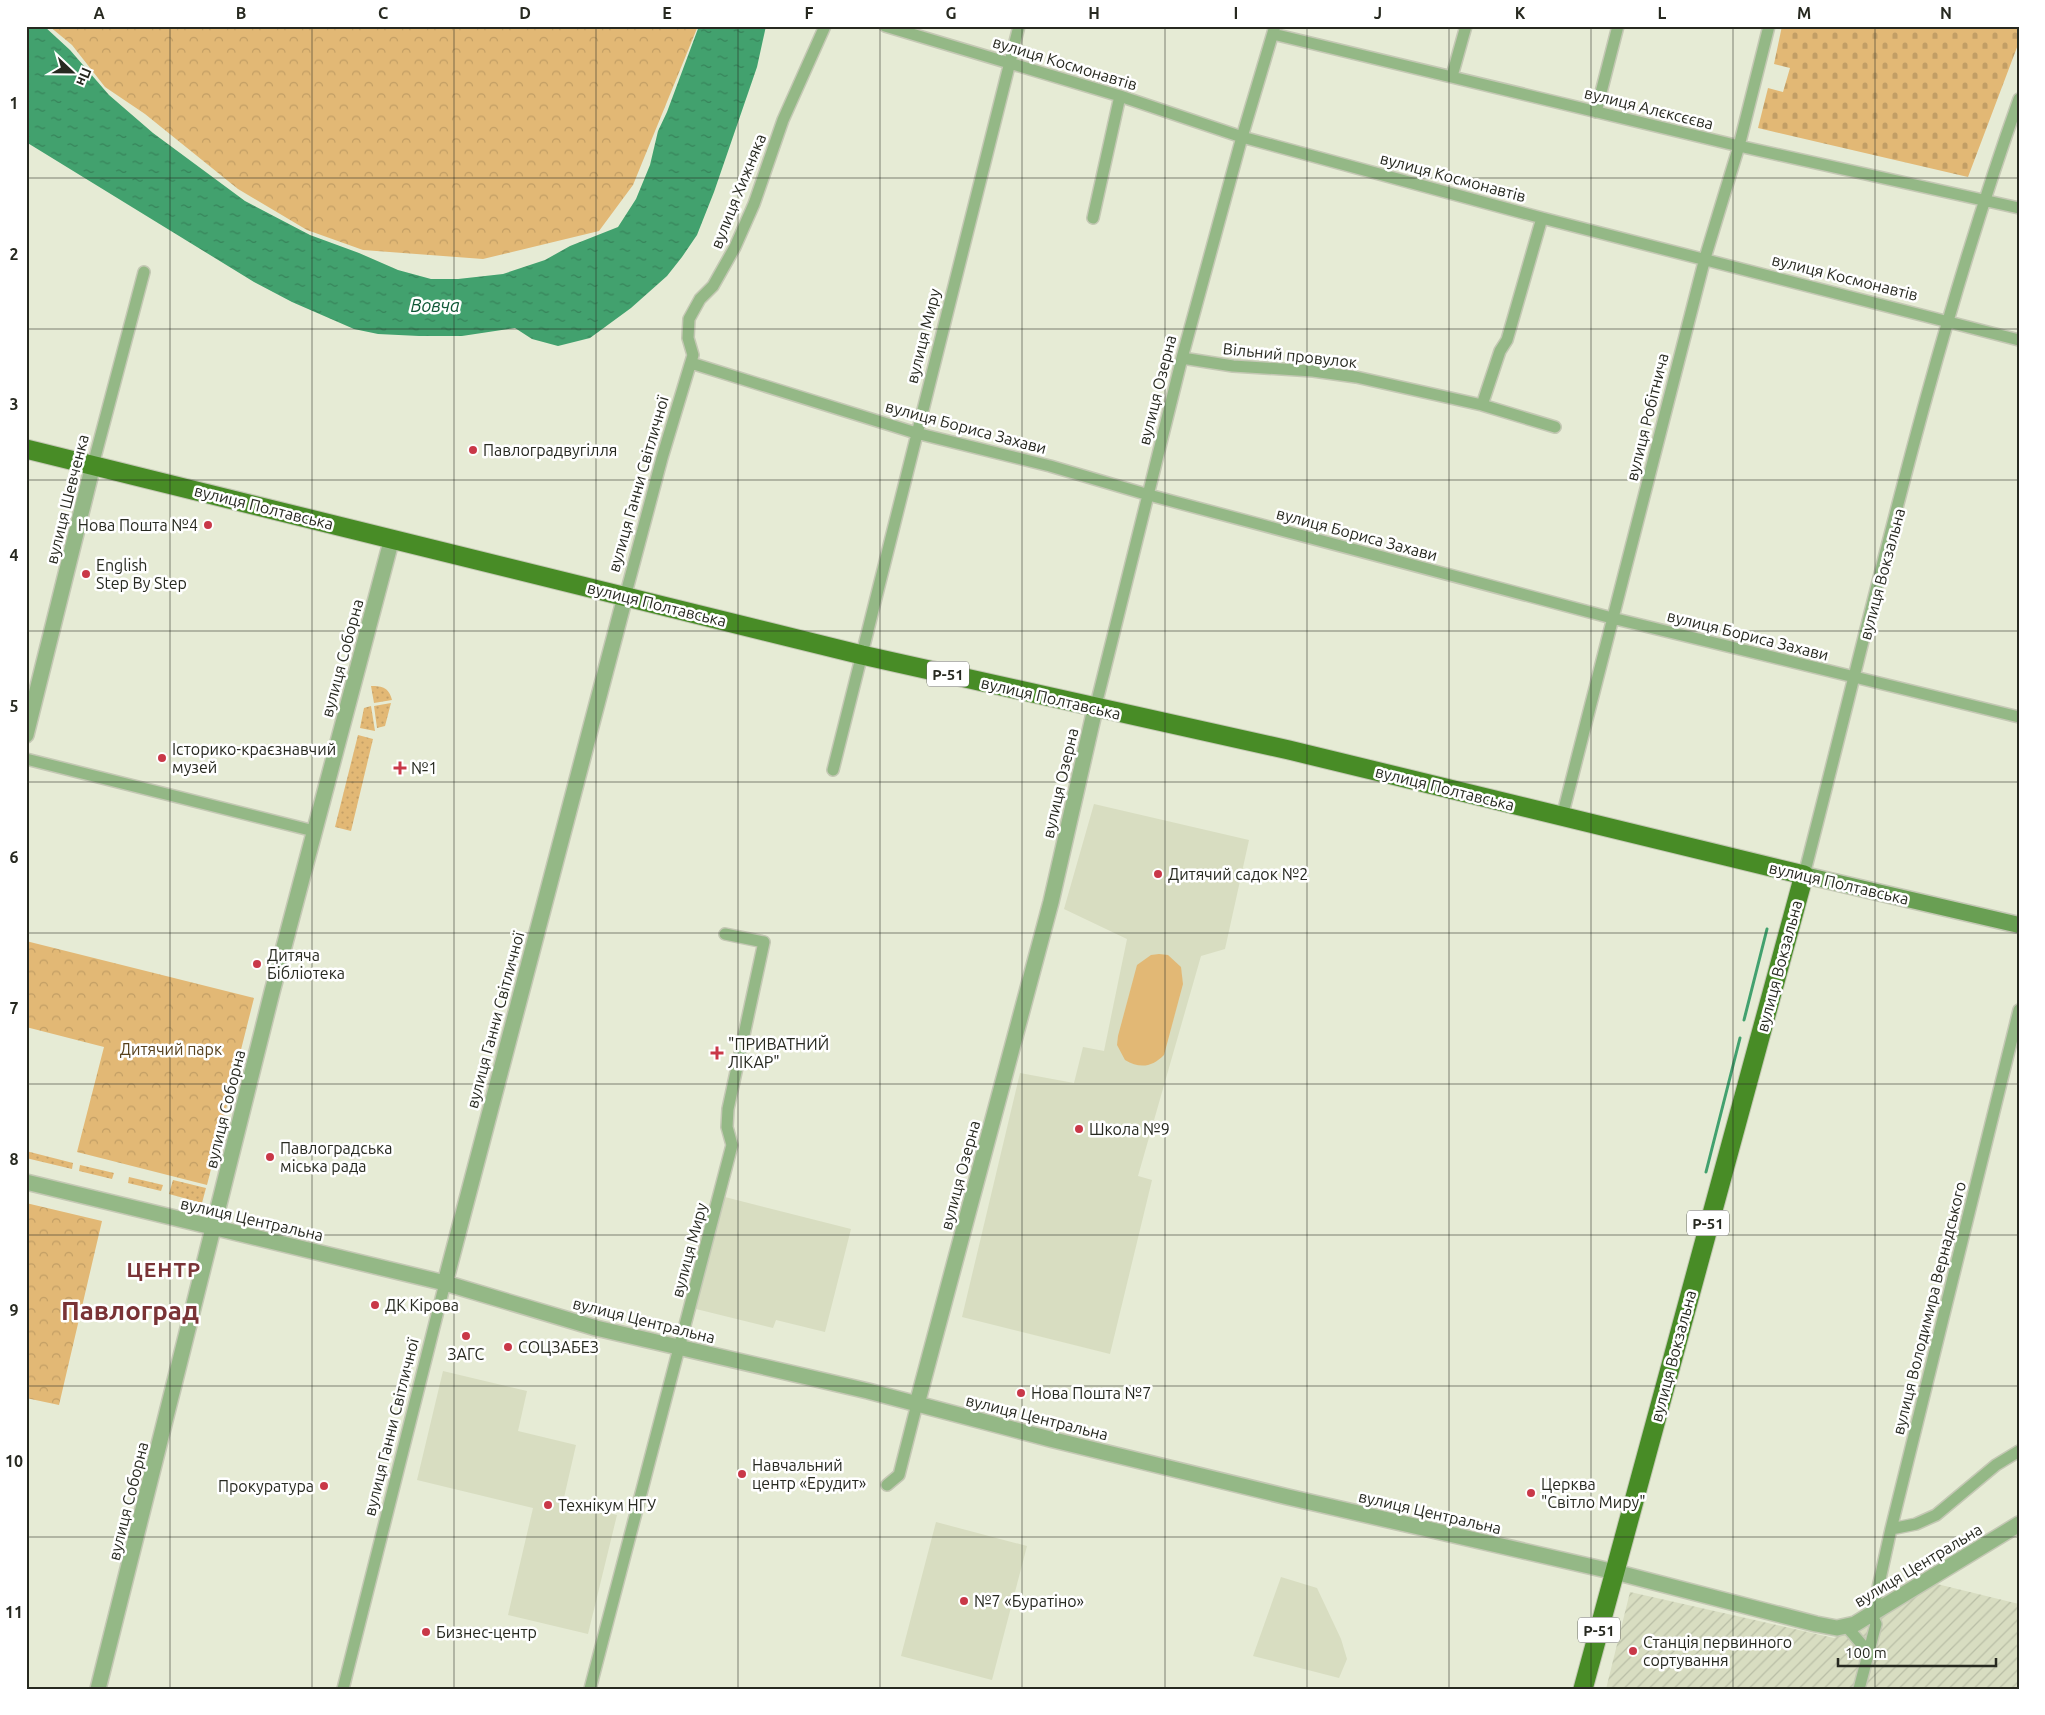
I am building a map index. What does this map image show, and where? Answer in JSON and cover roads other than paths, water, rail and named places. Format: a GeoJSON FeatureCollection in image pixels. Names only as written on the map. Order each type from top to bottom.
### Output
{"type":"FeatureCollection","features":[{"type":"Feature","properties":{"kind":"main road","name":"вулиця Полтавська"},"geometry":{"type":"LineString","coordinates":[[26,449],[862,655],[1095,709],[1289,750],[1562,817],[2019,925]]}},
{"type":"Feature","properties":{"kind":"main road","name":"вулиця Вокзальна"},"geometry":{"type":"LineString","coordinates":[[1583,1689],[1804,875]]}},
{"type":"Feature","properties":{"kind":"street","name":"вулиця Хижняка"},"geometry":{"type":"LineString","coordinates":[[691,364],[693,355],[688,338],[689,319],[700,299],[713,286],[735,247],[754,204],[783,120],[825,26]]}},
{"type":"Feature","properties":{"kind":"street","name":"вулиця Космонавтів"},"geometry":{"type":"LineString","coordinates":[[885,26],[1120,96],[1242,137],[1542,218],[1948,320],[2019,340]]}},
{"type":"Feature","properties":{"kind":"street","name":"вулиця Миру"},"geometry":{"type":"LineString","coordinates":[[832,770],[1019,26]]}},
{"type":"Feature","properties":{"kind":"street"},"geometry":{"type":"LineString","coordinates":[[1452,76],[1466,26]]}},
{"type":"Feature","properties":{"kind":"street"},"geometry":{"type":"LineString","coordinates":[[1596,112],[1618,26]]}},
{"type":"Feature","properties":{"kind":"street","name":"вулиця Робітнича"},"geometry":{"type":"LineString","coordinates":[[1562,817],[1705,258],[1739,146],[1769,26]]}},
{"type":"Feature","properties":{"kind":"street","name":"вулиця Алєксєєва"},"geometry":{"type":"LineString","coordinates":[[1274,30],[1596,112],[1739,146],[2019,208]]}},
{"type":"Feature","properties":{"kind":"street","name":"вулиця Озерна"},"geometry":{"type":"LineString","coordinates":[[887,1485],[899,1475],[916,1404],[1051,902],[1095,709],[1182,358],[1242,137],[1274,30]]}},
{"type":"Feature","properties":{"kind":"street"},"geometry":{"type":"LineString","coordinates":[[1093,218],[1120,96]]}},
{"type":"Feature","properties":{"kind":"street","name":"вулиця Вокзальна"},"geometry":{"type":"LineString","coordinates":[[1804,875],[1948,320],[1984,199],[2019,99]]}},
{"type":"Feature","properties":{"kind":"street"},"geometry":{"type":"LineString","coordinates":[[1482,405],[1500,351],[1508,340],[1542,218]]}},
{"type":"Feature","properties":{"kind":"street","name":"вулиця Шевченка"},"geometry":{"type":"LineString","coordinates":[[26,735],[93,465],[144,272]]}},
{"type":"Feature","properties":{"kind":"street","name":"Вільний провулок"},"geometry":{"type":"LineString","coordinates":[[1182,358],[1233,366],[1312,371],[1356,377],[1482,405],[1555,427]]}},
{"type":"Feature","properties":{"kind":"street","name":"вулиця Бориса Захави"},"geometry":{"type":"LineString","coordinates":[[691,364],[916,433],[1050,466],[1149,495],[1612,618],[2019,717]]}},
{"type":"Feature","properties":{"kind":"street","name":"вулиця Ганни Світличної"},"geometry":{"type":"LineString","coordinates":[[343,1689],[446,1283],[625,597],[662,458],[691,364]]}},
{"type":"Feature","properties":{"kind":"street","name":"вулиця Соборна"},"geometry":{"type":"LineString","coordinates":[[98,1689],[314,831],[392,538]]}},
{"type":"Feature","properties":{"kind":"street"},"geometry":{"type":"LineString","coordinates":[[26,759],[314,831]]}},
{"type":"Feature","properties":{"kind":"street","name":"вулиця Миру"},"geometry":{"type":"LineString","coordinates":[[590,1689],[732,1145],[727,1127],[728,1109],[764,942],[726,934]]}},
{"type":"Feature","properties":{"kind":"street","name":"вулиця Володимира Вернадського"},"geometry":{"type":"LineString","coordinates":[[1859,1689],[1876,1624],[1872,1615],[1891,1530],[2019,1010]]}},
{"type":"Feature","properties":{"kind":"street","name":"вулиця Центральна"},"geometry":{"type":"LineString","coordinates":[[26,1182],[214,1229],[446,1283],[596,1328],[916,1404],[1295,1499],[1615,1572],[1816,1624],[1847,1627],[1872,1615],[2019,1524]]}},
{"type":"Feature","properties":{"kind":"street"},"geometry":{"type":"LineString","coordinates":[[1891,1530],[1916,1524],[1936,1515],[1996,1465],[2019,1451]]}},
{"type":"Feature","properties":{"kind":"street"},"geometry":{"type":"LineString","coordinates":[[1847,1627],[1869,1653]]}},
{"type":"Feature","properties":{"kind":"water","name":"Вовча"},"geometry":{"type":"Polygon","coordinates":[[[26,26],[44,26],[70,50],[109,95],[153,133],[245,201],[310,235],[398,270],[431,279],[458,279],[503,274],[545,260],[570,246],[618,227],[636,199],[650,165],[658,131],[699,26],[766,26],[757,67],[714,192],[697,235],[667,276],[631,308],[590,338],[558,346],[532,339],[515,328],[462,336],[378,334],[354,329],[292,302],[254,282],[26,142],[26,26]]]}},
{"type":"Feature","properties":{"kind":"waterway"},"geometry":{"type":"LineString","coordinates":[[1744,1020],[1767,929]]}},
{"type":"Feature","properties":{"kind":"waterway"},"geometry":{"type":"LineString","coordinates":[[1706,1172],[1740,1038]]}},
{"type":"Feature","properties":{"kind":"place","name":"Павлоградвугілля"},"geometry":{"type":"Point","coordinates":[473,450]}},
{"type":"Feature","properties":{"kind":"place","name":"Нова Пошта №4"},"geometry":{"type":"Point","coordinates":[208,525]}},
{"type":"Feature","properties":{"kind":"place","name":"English Step By Step"},"geometry":{"type":"Point","coordinates":[86,574]}},
{"type":"Feature","properties":{"kind":"place","name":"Історико-краєзнавчий музей"},"geometry":{"type":"Point","coordinates":[162,758]}},
{"type":"Feature","properties":{"kind":"place","name":"№1"},"geometry":{"type":"Point","coordinates":[400,768]}},
{"type":"Feature","properties":{"kind":"place","name":"Дитячий садок №2"},"geometry":{"type":"Point","coordinates":[1158,874]}},
{"type":"Feature","properties":{"kind":"place","name":"Дитяча Бiблiотека"},"geometry":{"type":"Point","coordinates":[257,964]}},
{"type":"Feature","properties":{"kind":"place","name":"\"ПРИВАТНИЙ ЛІКАР\""},"geometry":{"type":"Point","coordinates":[717,1053]}},
{"type":"Feature","properties":{"kind":"place","name":"Школа №9"},"geometry":{"type":"Point","coordinates":[1079,1129]}},
{"type":"Feature","properties":{"kind":"place","name":"Павлоградська міська рада"},"geometry":{"type":"Point","coordinates":[270,1157]}},
{"type":"Feature","properties":{"kind":"place","name":"ДК Кірова"},"geometry":{"type":"Point","coordinates":[375,1305]}},
{"type":"Feature","properties":{"kind":"place","name":"ЗАГС"},"geometry":{"type":"Point","coordinates":[466,1336]}},
{"type":"Feature","properties":{"kind":"place","name":"СОЦЗАБЕЗ"},"geometry":{"type":"Point","coordinates":[508,1347]}},
{"type":"Feature","properties":{"kind":"place","name":"Нова Пошта №7"},"geometry":{"type":"Point","coordinates":[1021,1393]}},
{"type":"Feature","properties":{"kind":"place","name":"Навчальний центр «Ерудит»"},"geometry":{"type":"Point","coordinates":[742,1474]}},
{"type":"Feature","properties":{"kind":"place","name":"Прокуратура"},"geometry":{"type":"Point","coordinates":[324,1486]}},
{"type":"Feature","properties":{"kind":"place","name":"Церква \"Світло Миру\""},"geometry":{"type":"Point","coordinates":[1531,1493]}},
{"type":"Feature","properties":{"kind":"place","name":"Технікум НГУ"},"geometry":{"type":"Point","coordinates":[548,1505]}},
{"type":"Feature","properties":{"kind":"place","name":"№7 «Буратіно»"},"geometry":{"type":"Point","coordinates":[964,1601]}},
{"type":"Feature","properties":{"kind":"place","name":"Бизнес-центр"},"geometry":{"type":"Point","coordinates":[426,1632]}},
{"type":"Feature","properties":{"kind":"place","name":"Станція первинного сортування"},"geometry":{"type":"Point","coordinates":[1633,1651]}},
{"type":"Feature","properties":{"kind":"district","name":"ЦЕНТР"},"geometry":{"type":"Point","coordinates":[164,1269]}},
{"type":"Feature","properties":{"kind":"district","name":"Павлоград"},"geometry":{"type":"Point","coordinates":[130,1310]}},
{"type":"Feature","properties":{"kind":"park label","name":"Дитячий парк"},"geometry":{"type":"Point","coordinates":[171,1049]}}]}
